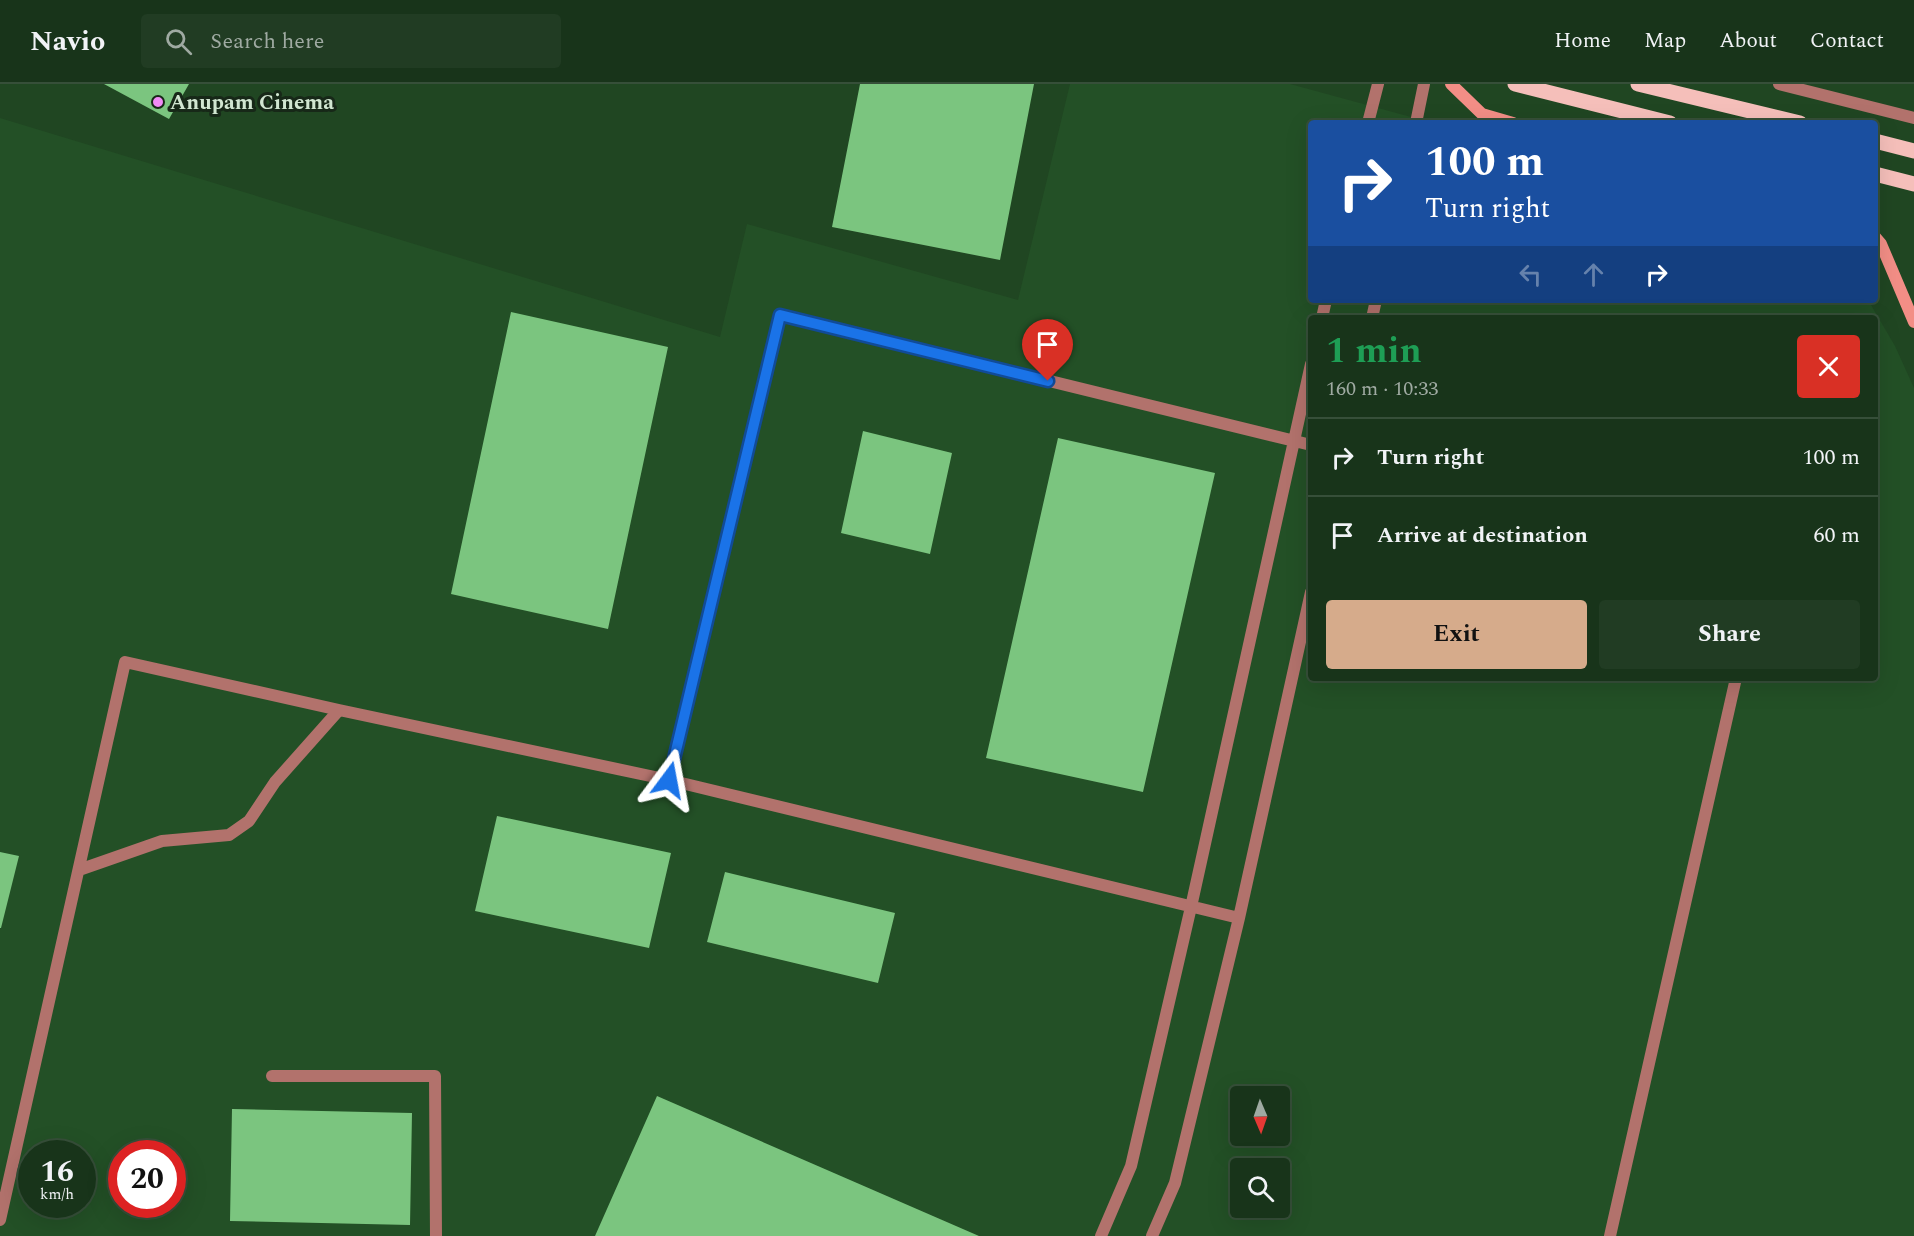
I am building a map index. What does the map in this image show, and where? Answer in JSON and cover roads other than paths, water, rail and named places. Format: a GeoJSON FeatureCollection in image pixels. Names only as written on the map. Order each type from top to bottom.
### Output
{"type":"FeatureCollection","features":[{"type":"Feature","properties":{"kind":"main road"},"geometry":{"type":"LineString","coordinates":[[1451,84],[1482,114],[1503,120]]}},
{"type":"Feature","properties":{"kind":"main road"},"geometry":{"type":"LineString","coordinates":[[1515,84],[1658,120]]}},
{"type":"Feature","properties":{"kind":"main road"},"geometry":{"type":"LineString","coordinates":[[1638,84],[1788,120]]}},
{"type":"Feature","properties":{"kind":"main road"},"geometry":{"type":"LineString","coordinates":[[1878,142],[1914,151]]}},
{"type":"Feature","properties":{"kind":"main road"},"geometry":{"type":"LineString","coordinates":[[1878,175],[1914,184]]}},
{"type":"Feature","properties":{"kind":"main road"},"geometry":{"type":"LineString","coordinates":[[1878,240],[1914,322]]}},
{"type":"Feature","properties":{"kind":"street"},"geometry":{"type":"LineString","coordinates":[[1369,120],[1378,84]]}},
{"type":"Feature","properties":{"kind":"street"},"geometry":{"type":"LineString","coordinates":[[1417,120],[1425,84]]}},
{"type":"Feature","properties":{"kind":"street"},"geometry":{"type":"LineString","coordinates":[[1779,84],[1914,118]]}},
{"type":"Feature","properties":{"kind":"street"},"geometry":{"type":"LineString","coordinates":[[669,780],[780,315],[1308,444]]}},
{"type":"Feature","properties":{"kind":"street"},"geometry":{"type":"LineString","coordinates":[[1101,1236],[1131,1166],[1191,908],[1308,377]]}},
{"type":"Feature","properties":{"kind":"street"},"geometry":{"type":"LineString","coordinates":[[1152,1236],[1175,1183],[1239,918],[1308,606]]}},
{"type":"Feature","properties":{"kind":"street"},"geometry":{"type":"LineString","coordinates":[[0,1220],[125,662],[669,780],[1239,918]]}},
{"type":"Feature","properties":{"kind":"street"},"geometry":{"type":"LineString","coordinates":[[1610,1236],[1735,681]]}},
{"type":"Feature","properties":{"kind":"street"},"geometry":{"type":"LineString","coordinates":[[79,870],[162,841],[229,835],[249,821],[275,782],[339,710]]}},
{"type":"Feature","properties":{"kind":"street"},"geometry":{"type":"LineString","coordinates":[[272,1076],[435,1076],[436,1236]]}},
{"type":"Feature","properties":{"kind":"place","name":"Anupam Cinema"},"geometry":{"type":"Point","coordinates":[158,102]}}]}
